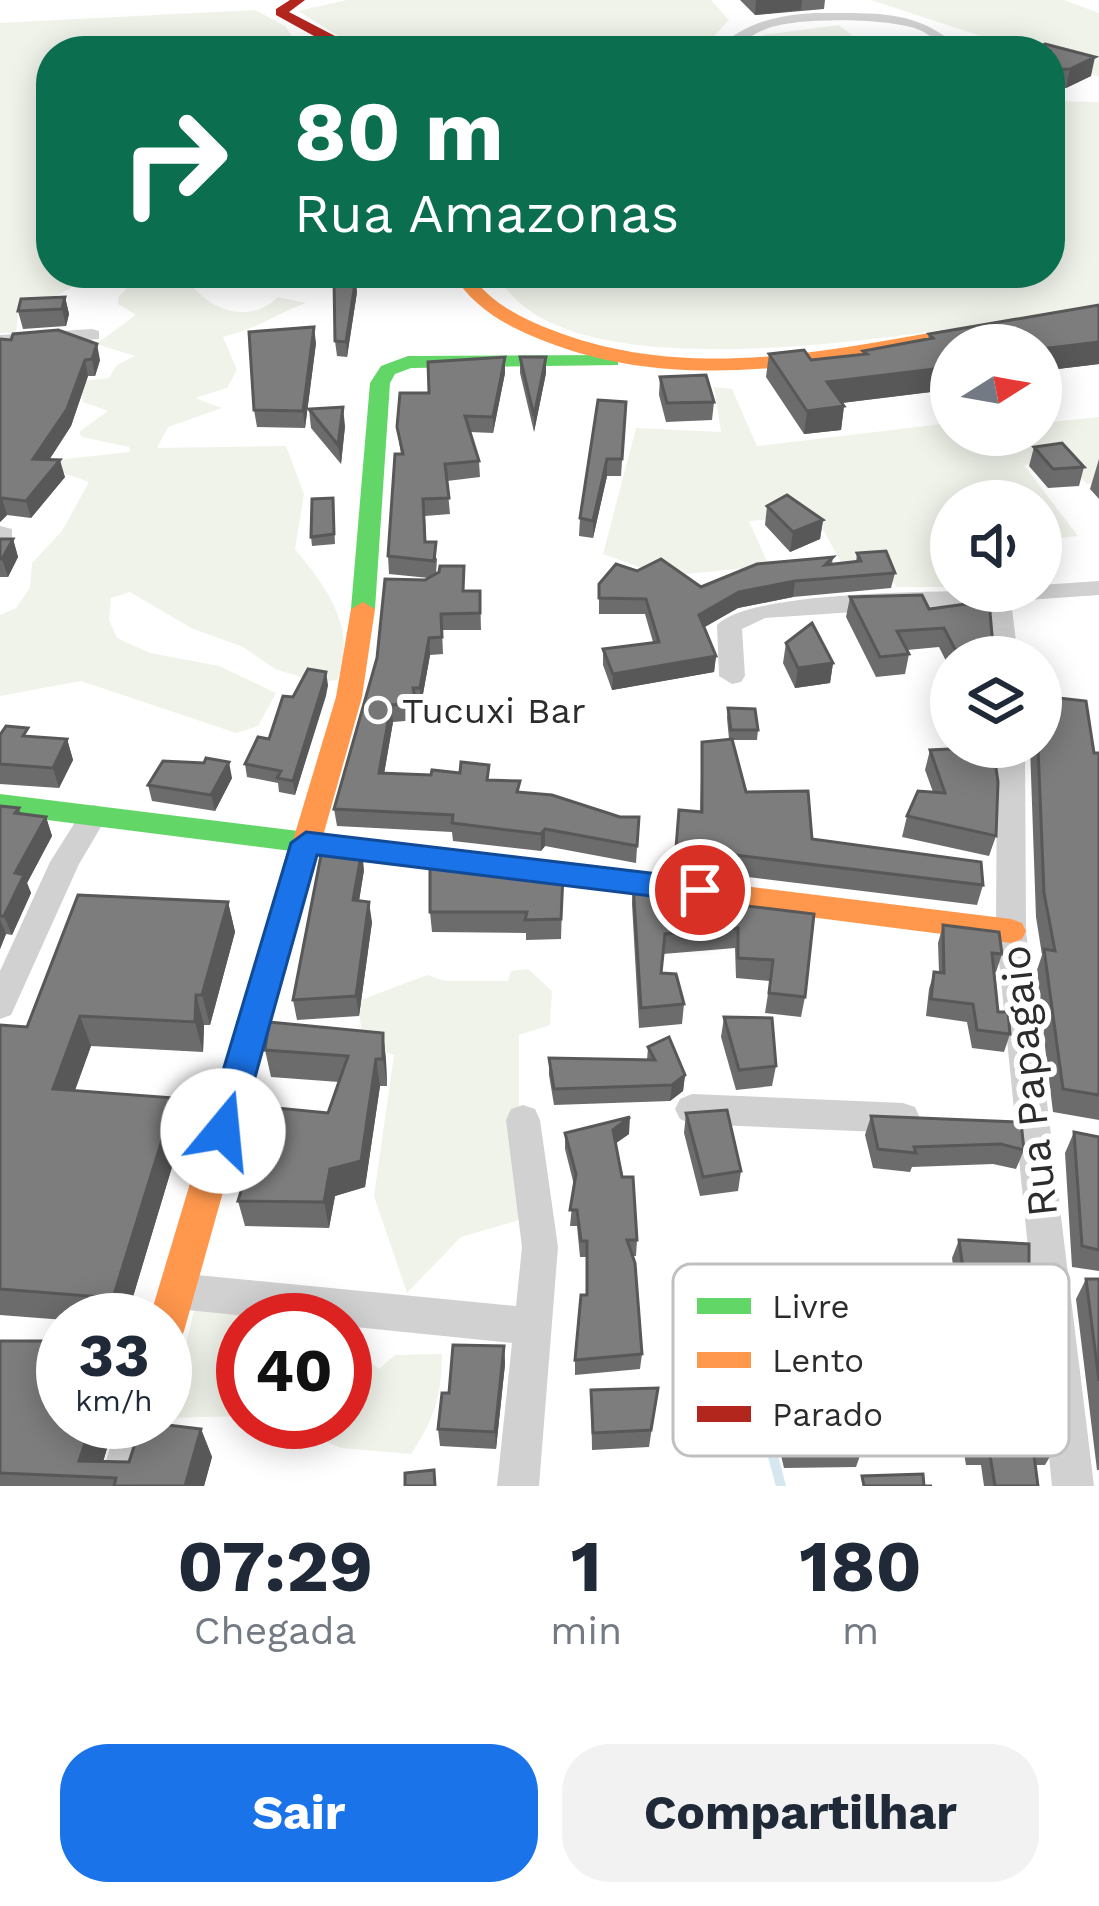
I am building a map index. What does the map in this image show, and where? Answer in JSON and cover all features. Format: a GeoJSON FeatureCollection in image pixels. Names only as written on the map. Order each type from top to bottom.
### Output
{"type":"FeatureCollection","features":[{"type":"Feature","properties":{"kind":"street"},"geometry":{"type":"LineString","coordinates":[[298,0],[280,12],[324,36]]}},
{"type":"Feature","properties":{"kind":"street"},"geometry":{"type":"LineString","coordinates":[[841,0],[930,36]]}},
{"type":"Feature","properties":{"kind":"street"},"geometry":{"type":"LineString","coordinates":[[739,36],[779,20],[890,19]]}},
{"type":"Feature","properties":{"kind":"street"},"geometry":{"type":"LineString","coordinates":[[468,288],[522,326],[611,361]]}},
{"type":"Feature","properties":{"kind":"street"},"geometry":{"type":"LineString","coordinates":[[0,341],[92,335]]}},
{"type":"Feature","properties":{"kind":"street"},"geometry":{"type":"LineString","coordinates":[[532,1326],[177,1291],[349,697],[375,585],[375,407],[388,370],[408,362],[453,359],[745,367],[930,338]]}},
{"type":"Feature","properties":{"kind":"street"},"geometry":{"type":"LineString","coordinates":[[1062,591],[1099,588]]}},
{"type":"Feature","properties":{"kind":"street"},"geometry":{"type":"LineString","coordinates":[[731,676],[729,625],[761,611],[930,600]]}},
{"type":"Feature","properties":{"kind":"street","name":"Rua Papagaio"},"geometry":{"type":"LineString","coordinates":[[1011,768],[1012,931],[1049,1264]]}},
{"type":"Feature","properties":{"kind":"street"},"geometry":{"type":"LineString","coordinates":[[0,804],[1012,931]]}},
{"type":"Feature","properties":{"kind":"street"},"geometry":{"type":"LineString","coordinates":[[0,1006],[65,862],[94,815]]}},
{"type":"Feature","properties":{"kind":"street"},"geometry":{"type":"LineString","coordinates":[[692,1109],[942,1119]]}},
{"type":"Feature","properties":{"kind":"street"},"geometry":{"type":"LineString","coordinates":[[518,1486],[540,1247],[524,1120]]}},
{"type":"Feature","properties":{"kind":"street"},"geometry":{"type":"LineString","coordinates":[[988,1121],[1033,1123]]}},
{"type":"Feature","properties":{"kind":"street"},"geometry":{"type":"LineString","coordinates":[[119,1486],[130,1449]]}},
{"type":"Feature","properties":{"kind":"street","name":"Rua Papagaio"},"geometry":{"type":"LineString","coordinates":[[1069,1450],[1073,1486]]}},
{"type":"Feature","properties":{"kind":"shaded area"},"geometry":{"type":"Polygon","coordinates":[[[347,0],[711,0],[729,20],[714,36],[338,36],[298,11],[347,0]]]}},
{"type":"Feature","properties":{"kind":"shaded area"},"geometry":{"type":"Polygon","coordinates":[[[871,0],[1064,0],[1099,13],[1099,77],[1065,65],[1065,36],[980,36],[871,0]]]}},
{"type":"Feature","properties":{"kind":"shaded area"},"geometry":{"type":"Polygon","coordinates":[[[255,10],[285,26],[292,36],[36,36],[36,288],[71,288],[18,315],[16,333],[0,333],[0,23],[255,10]]]}},
{"type":"Feature","properties":{"kind":"shaded area"},"geometry":{"type":"Polygon","coordinates":[[[839,25],[853,36],[762,36],[839,25]]]}},
{"type":"Feature","properties":{"kind":"shaded area"},"geometry":{"type":"Polygon","coordinates":[[[1065,101],[1099,102],[1099,307],[978,324],[930,324],[930,331],[776,347],[683,349],[601,339],[536,315],[511,288],[1065,288],[1065,101]]]}},
{"type":"Feature","properties":{"kind":"shaded area"},"geometry":{"type":"Polygon","coordinates":[[[127,288],[194,288],[221,308],[244,312],[278,297],[306,303],[223,337],[237,370],[227,388],[195,398],[222,408],[168,427],[157,448],[286,446],[304,494],[295,549],[328,594],[341,626],[343,661],[337,680],[317,682],[275,669],[243,647],[191,628],[130,592],[111,598],[109,620],[117,638],[150,653],[219,666],[276,693],[258,726],[236,733],[81,681],[0,696],[0,615],[16,608],[30,588],[32,563],[62,531],[89,482],[50,468],[65,459],[130,452],[129,447],[82,437],[79,432],[108,411],[83,402],[81,381],[109,378],[117,365],[135,356],[96,344],[136,315],[118,304],[127,288]]]}},
{"type":"Feature","properties":{"kind":"shaded area"},"geometry":{"type":"Polygon","coordinates":[[[714,387],[732,389],[757,446],[930,425],[930,456],[1062,456],[1062,421],[1099,417],[1099,483],[1087,484],[1060,459],[1024,465],[1035,480],[930,480],[930,587],[897,587],[883,568],[843,566],[815,515],[749,521],[769,566],[664,576],[603,554],[636,428],[721,432],[714,387]]]}},
{"type":"Feature","properties":{"kind":"shaded area"},"geometry":{"type":"Polygon","coordinates":[[[1062,515],[1078,536],[1062,538],[1062,515]]]}},
{"type":"Feature","properties":{"kind":"shaded area"},"geometry":{"type":"Polygon","coordinates":[[[528,969],[552,991],[550,1025],[519,1035],[519,1220],[461,1237],[407,1293],[374,1196],[394,1055],[363,1044],[358,1001],[427,975],[445,981],[508,981],[511,971],[528,969]]]}},
{"type":"Feature","properties":{"kind":"shaded area"},"geometry":{"type":"Polygon","coordinates":[[[194,1311],[216,1311],[216,1417],[192,1417],[194,1311]]]}},
{"type":"Feature","properties":{"kind":"shaded area"},"geometry":{"type":"Polygon","coordinates":[[[442,1354],[435,1407],[411,1454],[353,1449],[372,1449],[372,1364],[379,1369],[395,1355],[442,1354]]]}},
{"type":"Feature","properties":{"kind":"building"},"geometry":{"type":"Polygon","coordinates":[[[1065,49],[1095,57],[1065,69],[1065,49]]]}},
{"type":"Feature","properties":{"kind":"building"},"geometry":{"type":"Polygon","coordinates":[[[334,288],[354,288],[346,342],[335,341],[334,288]]]}},
{"type":"Feature","properties":{"kind":"building"},"geometry":{"type":"Polygon","coordinates":[[[65,297],[62,309],[18,311],[21,299],[65,297]]]}},
{"type":"Feature","properties":{"kind":"building"},"geometry":{"type":"Polygon","coordinates":[[[1099,305],[1099,342],[1062,346],[1062,324],[988,324],[1099,305]]]}},
{"type":"Feature","properties":{"kind":"building"},"geometry":{"type":"Polygon","coordinates":[[[314,327],[303,411],[254,410],[249,332],[314,327]]]}},
{"type":"Feature","properties":{"kind":"building"},"geometry":{"type":"Polygon","coordinates":[[[58,330],[97,344],[92,359],[85,360],[67,409],[33,459],[60,460],[26,501],[0,499],[0,339],[58,330]]]}},
{"type":"Feature","properties":{"kind":"building"},"geometry":{"type":"Polygon","coordinates":[[[930,339],[930,370],[827,382],[844,406],[807,411],[769,354],[804,350],[811,360],[867,354],[863,351],[930,339]]]}},
{"type":"Feature","properties":{"kind":"building"},"geometry":{"type":"Polygon","coordinates":[[[505,357],[493,417],[465,416],[479,461],[445,464],[449,498],[423,499],[425,542],[436,542],[434,561],[388,556],[395,454],[403,454],[397,427],[400,393],[429,393],[428,362],[505,357]]]}},
{"type":"Feature","properties":{"kind":"building"},"geometry":{"type":"Polygon","coordinates":[[[520,357],[546,357],[534,416],[520,357]]]}},
{"type":"Feature","properties":{"kind":"building"},"geometry":{"type":"Polygon","coordinates":[[[706,375],[714,402],[667,403],[660,377],[706,375]]]}},
{"type":"Feature","properties":{"kind":"building"},"geometry":{"type":"Polygon","coordinates":[[[598,400],[626,402],[622,459],[607,459],[593,521],[580,518],[598,400]]]}},
{"type":"Feature","properties":{"kind":"building"},"geometry":{"type":"Polygon","coordinates":[[[343,407],[338,445],[309,409],[343,407]]]}},
{"type":"Feature","properties":{"kind":"building"},"geometry":{"type":"Polygon","coordinates":[[[1062,443],[1084,467],[1053,469],[1042,456],[1062,456],[1062,443]]]}},
{"type":"Feature","properties":{"kind":"building"},"geometry":{"type":"Polygon","coordinates":[[[787,495],[823,520],[793,532],[767,506],[787,495]]]}},
{"type":"Feature","properties":{"kind":"building"},"geometry":{"type":"Polygon","coordinates":[[[333,498],[334,534],[311,537],[312,499],[333,498]]]}},
{"type":"Feature","properties":{"kind":"building"},"geometry":{"type":"Polygon","coordinates":[[[0,539],[13,539],[2,559],[0,559],[0,539]]]}},
{"type":"Feature","properties":{"kind":"building"},"geometry":{"type":"Polygon","coordinates":[[[886,551],[895,573],[795,581],[739,592],[699,615],[716,656],[613,674],[603,649],[659,642],[646,599],[599,598],[599,584],[616,564],[637,571],[661,559],[701,587],[757,564],[833,557],[825,565],[861,561],[857,553],[886,551]]]}},
{"type":"Feature","properties":{"kind":"building"},"geometry":{"type":"Polygon","coordinates":[[[440,566],[464,566],[463,591],[480,591],[480,613],[441,614],[442,637],[429,638],[420,688],[413,688],[416,703],[391,705],[379,773],[460,773],[461,762],[489,765],[487,780],[520,781],[517,792],[552,795],[620,817],[639,817],[637,846],[545,829],[541,834],[452,823],[453,815],[334,809],[377,658],[385,579],[425,580],[439,572],[440,566]]]}},
{"type":"Feature","properties":{"kind":"building"},"geometry":{"type":"Polygon","coordinates":[[[922,595],[930,612],[990,612],[992,636],[948,636],[944,628],[897,631],[909,654],[880,657],[850,597],[922,595]]]}},
{"type":"Feature","properties":{"kind":"building"},"geometry":{"type":"Polygon","coordinates":[[[812,623],[833,663],[798,668],[786,643],[812,623]]]}},
{"type":"Feature","properties":{"kind":"building"},"geometry":{"type":"Polygon","coordinates":[[[308,669],[326,672],[293,781],[277,778],[281,771],[245,764],[258,737],[269,739],[283,696],[293,697],[308,669]]]}},
{"type":"Feature","properties":{"kind":"building"},"geometry":{"type":"Polygon","coordinates":[[[1062,698],[1086,701],[1094,753],[1099,753],[1099,1095],[1063,1089],[1044,949],[1055,951],[1044,893],[1039,768],[1062,768],[1062,698]]]}},
{"type":"Feature","properties":{"kind":"building"},"geometry":{"type":"Polygon","coordinates":[[[728,708],[755,709],[758,730],[731,730],[728,708]]]}},
{"type":"Feature","properties":{"kind":"building"},"geometry":{"type":"Polygon","coordinates":[[[6,726],[28,728],[23,736],[67,739],[53,768],[0,764],[0,735],[6,726]]]}},
{"type":"Feature","properties":{"kind":"building"},"geometry":{"type":"Polygon","coordinates":[[[732,739],[746,792],[808,791],[812,839],[981,862],[983,885],[676,848],[679,810],[702,812],[702,742],[732,739]]]}},
{"type":"Feature","properties":{"kind":"building"},"geometry":{"type":"Polygon","coordinates":[[[206,758],[229,762],[211,795],[148,785],[163,761],[204,763],[206,758]]]}},
{"type":"Feature","properties":{"kind":"building"},"geometry":{"type":"Polygon","coordinates":[[[936,768],[996,768],[996,836],[907,816],[918,791],[945,793],[936,768]]]}},
{"type":"Feature","properties":{"kind":"building"},"geometry":{"type":"Polygon","coordinates":[[[0,806],[46,817],[15,873],[24,875],[4,916],[0,916],[0,806]]]}},
{"type":"Feature","properties":{"kind":"building"},"geometry":{"type":"Polygon","coordinates":[[[323,845],[362,850],[353,900],[369,902],[356,996],[293,1000],[323,845]]]}},
{"type":"Feature","properties":{"kind":"building"},"geometry":{"type":"Polygon","coordinates":[[[430,864],[563,875],[561,919],[525,920],[527,912],[430,912],[430,864]]]}},
{"type":"Feature","properties":{"kind":"building"},"geometry":{"type":"Polygon","coordinates":[[[633,884],[669,888],[668,897],[719,895],[721,903],[814,914],[805,997],[769,993],[773,960],[738,958],[738,928],[665,934],[661,973],[676,974],[684,1004],[641,1008],[633,884]]]}},
{"type":"Feature","properties":{"kind":"building"},"geometry":{"type":"Polygon","coordinates":[[[78,895],[228,902],[202,995],[196,995],[195,1022],[80,1016],[53,1089],[175,1098],[115,1293],[0,1289],[0,1025],[27,1027],[78,895]]]}},
{"type":"Feature","properties":{"kind":"building"},"geometry":{"type":"Polygon","coordinates":[[[943,925],[999,932],[1002,954],[992,953],[998,1012],[1008,1012],[1010,1034],[977,1030],[973,1004],[931,999],[934,972],[944,973],[943,925]]]}},
{"type":"Feature","properties":{"kind":"building"},"geometry":{"type":"Polygon","coordinates":[[[724,1017],[772,1018],[776,1066],[739,1070],[724,1017]]]}},
{"type":"Feature","properties":{"kind":"building"},"geometry":{"type":"Polygon","coordinates":[[[269,1022],[383,1033],[383,1059],[376,1059],[361,1161],[330,1169],[324,1202],[238,1201],[267,1107],[328,1113],[348,1056],[265,1050],[269,1022]]]}},
{"type":"Feature","properties":{"kind":"building"},"geometry":{"type":"Polygon","coordinates":[[[669,1037],[685,1075],[672,1085],[554,1089],[549,1058],[655,1060],[648,1047],[669,1037]]]}},
{"type":"Feature","properties":{"kind":"building"},"geometry":{"type":"Polygon","coordinates":[[[727,1110],[741,1171],[703,1177],[686,1113],[727,1110]]]}},
{"type":"Feature","properties":{"kind":"building"},"geometry":{"type":"Polygon","coordinates":[[[871,1116],[1021,1122],[1024,1150],[1001,1144],[914,1147],[916,1153],[878,1149],[871,1116]]]}},
{"type":"Feature","properties":{"kind":"building"},"geometry":{"type":"Polygon","coordinates":[[[630,1117],[613,1130],[622,1177],[633,1177],[637,1240],[627,1240],[635,1263],[642,1354],[575,1360],[581,1295],[587,1295],[587,1241],[581,1241],[577,1210],[570,1210],[576,1174],[565,1133],[630,1117]]]}},
{"type":"Feature","properties":{"kind":"building"},"geometry":{"type":"Polygon","coordinates":[[[1074,1132],[1099,1137],[1099,1250],[1082,1246],[1074,1132]]]}},
{"type":"Feature","properties":{"kind":"building"},"geometry":{"type":"Polygon","coordinates":[[[959,1240],[1029,1244],[1029,1264],[962,1264],[959,1240]]]}},
{"type":"Feature","properties":{"kind":"building"},"geometry":{"type":"Polygon","coordinates":[[[1086,1279],[1099,1279],[1099,1381],[1086,1279]]]}},
{"type":"Feature","properties":{"kind":"building"},"geometry":{"type":"Polygon","coordinates":[[[0,1341],[36,1341],[36,1449],[83,1449],[79,1461],[129,1462],[133,1449],[192,1449],[192,1428],[201,1429],[185,1486],[114,1486],[116,1478],[0,1473],[0,1341]]]}},
{"type":"Feature","properties":{"kind":"building"},"geometry":{"type":"Polygon","coordinates":[[[453,1345],[504,1346],[495,1432],[438,1429],[442,1393],[449,1393],[453,1345]]]}},
{"type":"Feature","properties":{"kind":"building"},"geometry":{"type":"Polygon","coordinates":[[[658,1388],[651,1430],[593,1433],[591,1390],[658,1388]]]}},
{"type":"Feature","properties":{"kind":"building"},"geometry":{"type":"Polygon","coordinates":[[[990,1456],[1034,1456],[1038,1486],[995,1486],[990,1456]]]}},
{"type":"Feature","properties":{"kind":"building"},"geometry":{"type":"Polygon","coordinates":[[[434,1470],[435,1486],[405,1486],[405,1473],[434,1470]]]}},
{"type":"Feature","properties":{"kind":"building"},"geometry":{"type":"Polygon","coordinates":[[[923,1474],[924,1486],[864,1486],[862,1476],[923,1474]]]}},
{"type":"Feature","properties":{"kind":"waterway"},"geometry":{"type":"LineString","coordinates":[[773,1456],[781,1486]]}},
{"type":"Feature","properties":{"kind":"traffic: fast"},"geometry":{"type":"LineString","coordinates":[[363,609],[380,383],[388,370],[408,362],[611,361]]}},
{"type":"Feature","properties":{"kind":"traffic: fast"},"geometry":{"type":"LineString","coordinates":[[0,804],[670,888]]}},
{"type":"Feature","properties":{"kind":"traffic: slow"},"geometry":{"type":"LineString","coordinates":[[471,288],[521,324],[581,348],[632,360],[736,366],[930,339]]}},
{"type":"Feature","properties":{"kind":"traffic: slow"},"geometry":{"type":"LineString","coordinates":[[176,1293],[349,697],[363,609]]}},
{"type":"Feature","properties":{"kind":"traffic: slow"},"geometry":{"type":"LineString","coordinates":[[670,888],[1011,931]]}},
{"type":"Feature","properties":{"kind":"traffic: jam"},"geometry":{"type":"LineString","coordinates":[[299,0],[280,12],[324,36]]}},
{"type":"Feature","properties":{"kind":"place","name":"Tucuxi Bar"},"geometry":{"type":"Point","coordinates":[378,710]}},
{"type":"Feature","properties":{"kind":"route"},"geometry":{"type":"LineString","coordinates":[[223,1131],[306,843],[700,890]]}}]}
